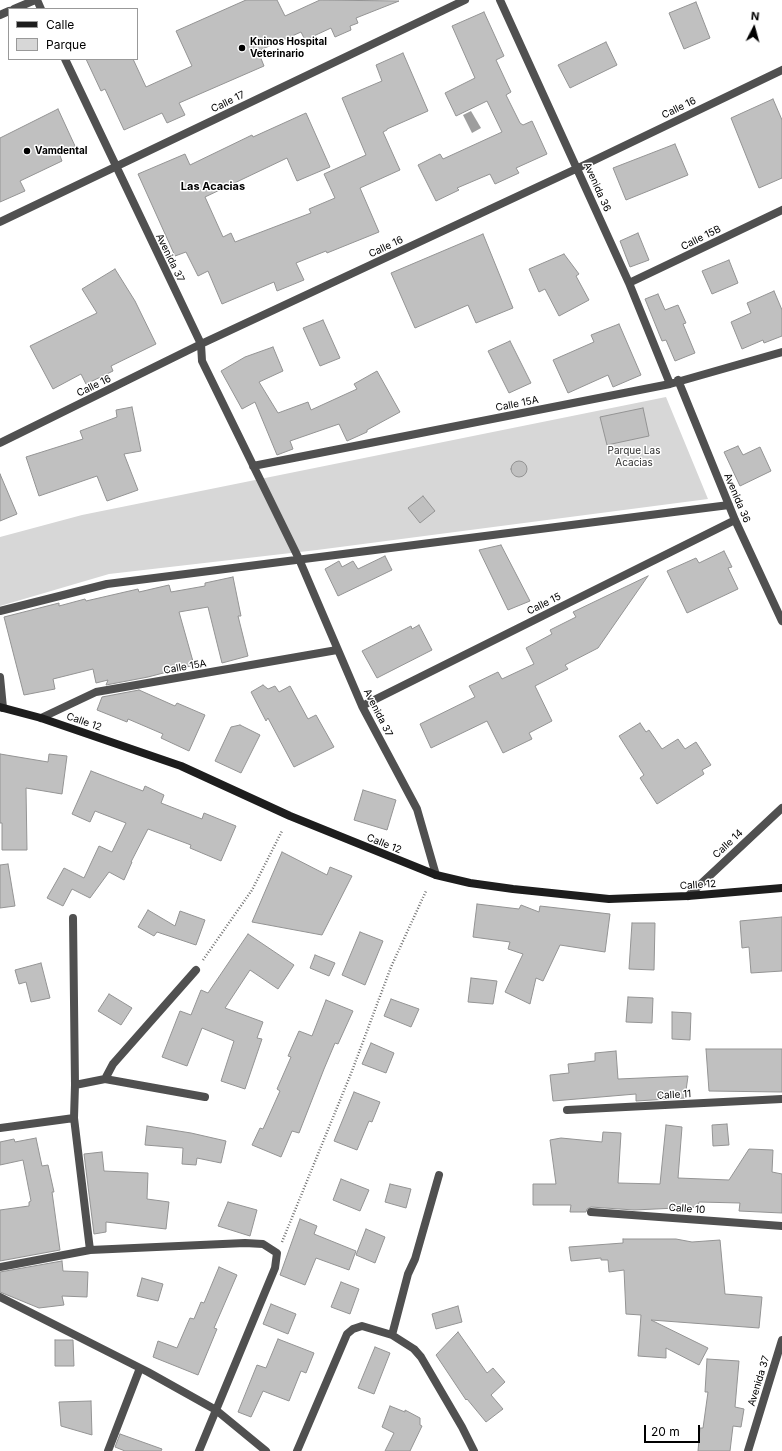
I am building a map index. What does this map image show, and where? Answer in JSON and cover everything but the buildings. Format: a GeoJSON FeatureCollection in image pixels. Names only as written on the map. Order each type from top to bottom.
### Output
{"type":"FeatureCollection","features":[{"type":"Feature","properties":{"kind":"main road","name":"Calle 12"},"geometry":{"type":"LineString","coordinates":[[2,708],[41,718],[181,766],[290,816],[436,875],[470,883],[609,899],[688,896],[782,888]]}},
{"type":"Feature","properties":{"kind":"street"},"geometry":{"type":"LineString","coordinates":[[16,8],[36,0]]}},
{"type":"Feature","properties":{"kind":"street","name":"Calle 17"},"geometry":{"type":"LineString","coordinates":[[0,222],[465,0]]}},
{"type":"Feature","properties":{"kind":"street","name":"Avenida 36"},"geometry":{"type":"LineString","coordinates":[[500,0],[578,168],[629,283],[670,384]]}},
{"type":"Feature","properties":{"kind":"street","name":"Avenida 37"},"geometry":{"type":"LineString","coordinates":[[65,60],[115,167],[201,344],[202,361],[300,559],[337,650],[362,706],[416,809],[436,875]]}},
{"type":"Feature","properties":{"kind":"street","name":"Calle 16"},"geometry":{"type":"LineString","coordinates":[[0,443],[201,344],[578,168],[782,70]]}},
{"type":"Feature","properties":{"kind":"street","name":"Calle 15B"},"geometry":{"type":"LineString","coordinates":[[629,283],[782,210]]}},
{"type":"Feature","properties":{"kind":"street","name":"Calle 15A"},"geometry":{"type":"LineString","coordinates":[[253,466],[670,384],[678,380],[782,352]]}},
{"type":"Feature","properties":{"kind":"street","name":"Avenida 36"},"geometry":{"type":"LineString","coordinates":[[678,380],[735,520],[782,621]]}},
{"type":"Feature","properties":{"kind":"street"},"geometry":{"type":"LineString","coordinates":[[0,612],[107,584],[729,505]]}},
{"type":"Feature","properties":{"kind":"street","name":"Calle 15"},"geometry":{"type":"LineString","coordinates":[[362,706],[735,520]]}},
{"type":"Feature","properties":{"kind":"street","name":"Calle 15A"},"geometry":{"type":"LineString","coordinates":[[41,718],[96,692],[337,650]]}},
{"type":"Feature","properties":{"kind":"street"},"geometry":{"type":"LineString","coordinates":[[0,677],[2,708]]}},
{"type":"Feature","properties":{"kind":"street","name":"Calle 14"},"geometry":{"type":"LineString","coordinates":[[688,896],[782,808]]}},
{"type":"Feature","properties":{"kind":"street"},"geometry":{"type":"LineString","coordinates":[[72,918],[76,1084],[74,1118],[90,1250]]}},
{"type":"Feature","properties":{"kind":"street"},"geometry":{"type":"LineString","coordinates":[[105,1079],[114,1064],[196,970]]}},
{"type":"Feature","properties":{"kind":"street"},"geometry":{"type":"LineString","coordinates":[[76,1084],[105,1079],[205,1097]]}},
{"type":"Feature","properties":{"kind":"street","name":"Calle 11"},"geometry":{"type":"LineString","coordinates":[[567,1110],[782,1099]]}},
{"type":"Feature","properties":{"kind":"street"},"geometry":{"type":"LineString","coordinates":[[0,1128],[74,1118]]}},
{"type":"Feature","properties":{"kind":"street"},"geometry":{"type":"LineString","coordinates":[[392,1335],[408,1274],[415,1258],[439,1176]]}},
{"type":"Feature","properties":{"kind":"street","name":"Calle 10"},"geometry":{"type":"LineString","coordinates":[[591,1212],[782,1226]]}},
{"type":"Feature","properties":{"kind":"street"},"geometry":{"type":"LineString","coordinates":[[0,1267],[90,1250],[245,1242],[263,1244],[278,1253],[275,1268],[199,1451]]}},
{"type":"Feature","properties":{"kind":"street"},"geometry":{"type":"LineString","coordinates":[[0,1297],[140,1368],[216,1410],[266,1451]]}},
{"type":"Feature","properties":{"kind":"street"},"geometry":{"type":"LineString","coordinates":[[298,1451],[347,1334],[353,1329],[362,1326],[392,1335],[414,1349],[428,1366],[474,1451]]}},
{"type":"Feature","properties":{"kind":"street","name":"Avenida 37"},"geometry":{"type":"LineString","coordinates":[[748,1451],[782,1340]]}},
{"type":"Feature","properties":{"kind":"street"},"geometry":{"type":"LineString","coordinates":[[108,1451],[140,1368]]}},
{"type":"Feature","properties":{"kind":"path"},"geometry":{"type":"LineString","coordinates":[[196,970],[252,890],[282,832]]}},
{"type":"Feature","properties":{"kind":"path"},"geometry":{"type":"LineString","coordinates":[[278,1253],[352,1071],[391,966],[426,891]]}},
{"type":"Feature","properties":{"kind":"green space","name":"Parque Las Acacias"},"geometry":{"type":"Polygon","coordinates":[[[666,397],[708,499],[317,550],[109,574],[0,606],[0,537],[82,515],[666,397]]]}},
{"type":"Feature","properties":{"kind":"shaded area"},"geometry":{"type":"Polygon","coordinates":[[[471,111],[481,128],[472,133],[463,115],[471,111]]]}},
{"type":"Feature","properties":{"kind":"place","name":"Kninos Hospital Veterinario"},"geometry":{"type":"Point","coordinates":[242,48]}},
{"type":"Feature","properties":{"kind":"place","name":"Vamdental"},"geometry":{"type":"Point","coordinates":[27,151]}},
{"type":"Feature","properties":{"kind":"district","name":"Las Acacias"},"geometry":{"type":"Point","coordinates":[213,187]}}]}
